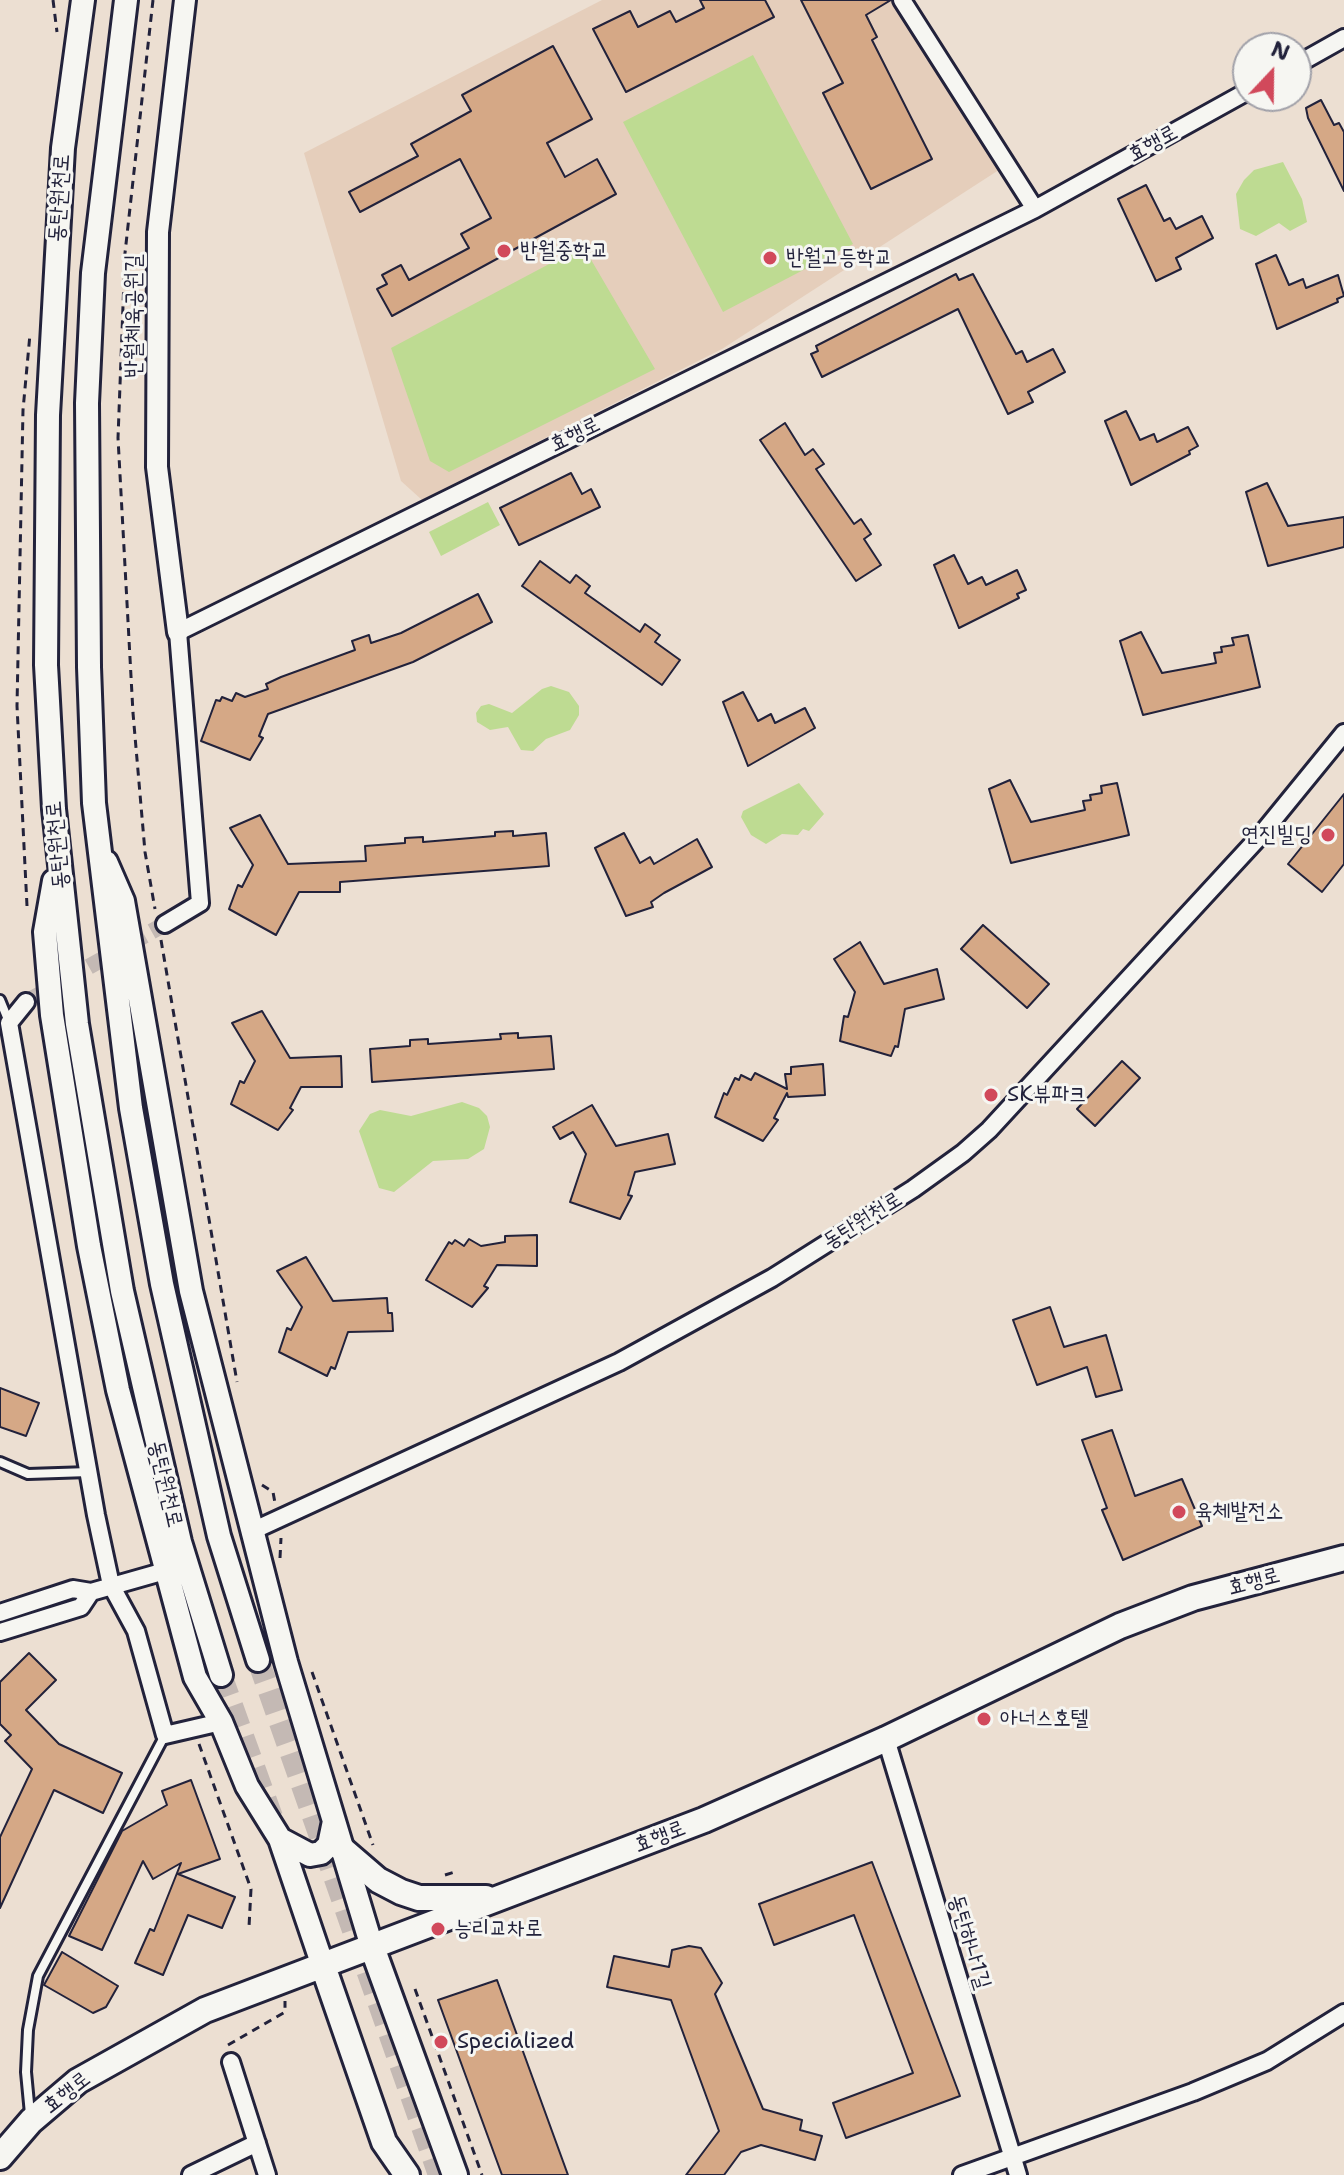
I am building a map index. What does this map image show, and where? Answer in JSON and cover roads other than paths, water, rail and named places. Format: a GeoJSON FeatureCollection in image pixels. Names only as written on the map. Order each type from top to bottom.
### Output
{"type":"FeatureCollection","features":[{"type":"Feature","properties":{"kind":"main road","name":"동탄원천로"},"geometry":{"type":"LineString","coordinates":[[83,0],[63,148],[48,415],[46,665],[59,852],[77,1024],[122,1291],[180,1542],[221,1675]]}},
{"type":"Feature","properties":{"kind":"main road","name":"동탄원천로"},"geometry":{"type":"LineString","coordinates":[[126,0],[93,273],[87,403],[89,667],[98,846],[131,1108],[162,1284],[219,1536],[258,1660]]}},
{"type":"Feature","properties":{"kind":"main road"},"geometry":{"type":"LineString","coordinates":[[98,846],[123,901],[191,1291],[250,1532],[372,1947],[455,2175]]}},
{"type":"Feature","properties":{"kind":"main road"},"geometry":{"type":"LineString","coordinates":[[59,852],[45,932],[63,1097],[118,1390],[165,1571],[195,1677],[221,1722],[247,1786],[280,1839],[384,2142],[407,2175]]}},
{"type":"Feature","properties":{"kind":"main road","name":"효행로"},"geometry":{"type":"LineString","coordinates":[[0,2157],[31,2121],[78,2081],[192,2017],[704,1820],[886,1739],[1120,1626],[1193,1598],[1344,1558]]}},
{"type":"Feature","properties":{"kind":"main road"},"geometry":{"type":"LineString","coordinates":[[280,1839],[310,1855],[321,1853],[329,1845],[334,1821]]}},
{"type":"Feature","properties":{"kind":"main road"},"geometry":{"type":"LineString","coordinates":[[342,1849],[378,1880],[419,1898],[500,1898]]}},
{"type":"Feature","properties":{"kind":"street","name":"반월체육공원길"},"geometry":{"type":"LineString","coordinates":[[178,632],[157,467],[158,232],[185,0]]}},
{"type":"Feature","properties":{"kind":"street"},"geometry":{"type":"LineString","coordinates":[[902,0],[1035,209]]}},
{"type":"Feature","properties":{"kind":"street"},"geometry":{"type":"LineString","coordinates":[[1312,56],[1344,38]]}},
{"type":"Feature","properties":{"kind":"street","name":"효행로"},"geometry":{"type":"LineString","coordinates":[[178,632],[1035,209],[1232,100]]}},
{"type":"Feature","properties":{"kind":"street"},"geometry":{"type":"LineString","coordinates":[[160,922],[200,903],[178,632]]}},
{"type":"Feature","properties":{"kind":"street","name":"동탄원천로"},"geometry":{"type":"LineString","coordinates":[[250,1532],[619,1362],[772,1278],[913,1189],[963,1153],[989,1130],[1260,836],[1344,733]]}},
{"type":"Feature","properties":{"kind":"street"},"geometry":{"type":"LineString","coordinates":[[26,1002],[9,1023],[111,1585],[136,1631],[165,1735],[221,1722]]}},
{"type":"Feature","properties":{"kind":"street"},"geometry":{"type":"LineString","coordinates":[[0,1613],[73,1589],[91,1592],[165,1571]]}},
{"type":"Feature","properties":{"kind":"street"},"geometry":{"type":"LineString","coordinates":[[0,1632],[81,1607],[91,1592]]}},
{"type":"Feature","properties":{"kind":"street","name":"동탄하나1길"},"geometry":{"type":"LineString","coordinates":[[886,1739],[1018,2175]]}},
{"type":"Feature","properties":{"kind":"street"},"geometry":{"type":"LineString","coordinates":[[962,2175],[1193,2092],[1267,2061],[1344,2013]]}},
{"type":"Feature","properties":{"kind":"street"},"geometry":{"type":"LineString","coordinates":[[231,2062],[267,2175]]}},
{"type":"Feature","properties":{"kind":"street"},"geometry":{"type":"LineString","coordinates":[[191,2175],[257,2143]]}},
{"type":"Feature","properties":{"kind":"lane"},"geometry":{"type":"LineString","coordinates":[[0,1000],[9,1023]]}},
{"type":"Feature","properties":{"kind":"lane"},"geometry":{"type":"LineString","coordinates":[[0,1462],[28,1474],[89,1472]]}},
{"type":"Feature","properties":{"kind":"lane"},"geometry":{"type":"LineString","coordinates":[[31,2121],[26,2072],[28,2030],[38,1976],[165,1735]]}},
{"type":"Feature","properties":{"kind":"tunnel"},"geometry":{"type":"LineString","coordinates":[[26,1002],[165,924]]}},
{"type":"Feature","properties":{"kind":"tunnel"},"geometry":{"type":"LineString","coordinates":[[258,1660],[439,2175]]}},
{"type":"Feature","properties":{"kind":"tunnel"},"geometry":{"type":"LineString","coordinates":[[221,1675],[272,1817]]}},
{"type":"Feature","properties":{"kind":"place","name":"반월중학교"},"geometry":{"type":"Point","coordinates":[504,251]}},
{"type":"Feature","properties":{"kind":"place","name":"반월고등학교"},"geometry":{"type":"Point","coordinates":[770,258]}},
{"type":"Feature","properties":{"kind":"place","name":"연진빌딩"},"geometry":{"type":"Point","coordinates":[1328,835]}},
{"type":"Feature","properties":{"kind":"place","name":"SK뷰파크"},"geometry":{"type":"Point","coordinates":[991,1095]}},
{"type":"Feature","properties":{"kind":"place","name":"육체발전소"},"geometry":{"type":"Point","coordinates":[1179,1512]}},
{"type":"Feature","properties":{"kind":"place","name":"아너스호텔"},"geometry":{"type":"Point","coordinates":[984,1719]}},
{"type":"Feature","properties":{"kind":"place","name":"능리교차로"},"geometry":{"type":"Point","coordinates":[438,1929]}},
{"type":"Feature","properties":{"kind":"place","name":"Specialized"},"geometry":{"type":"Point","coordinates":[441,2042]}}]}
